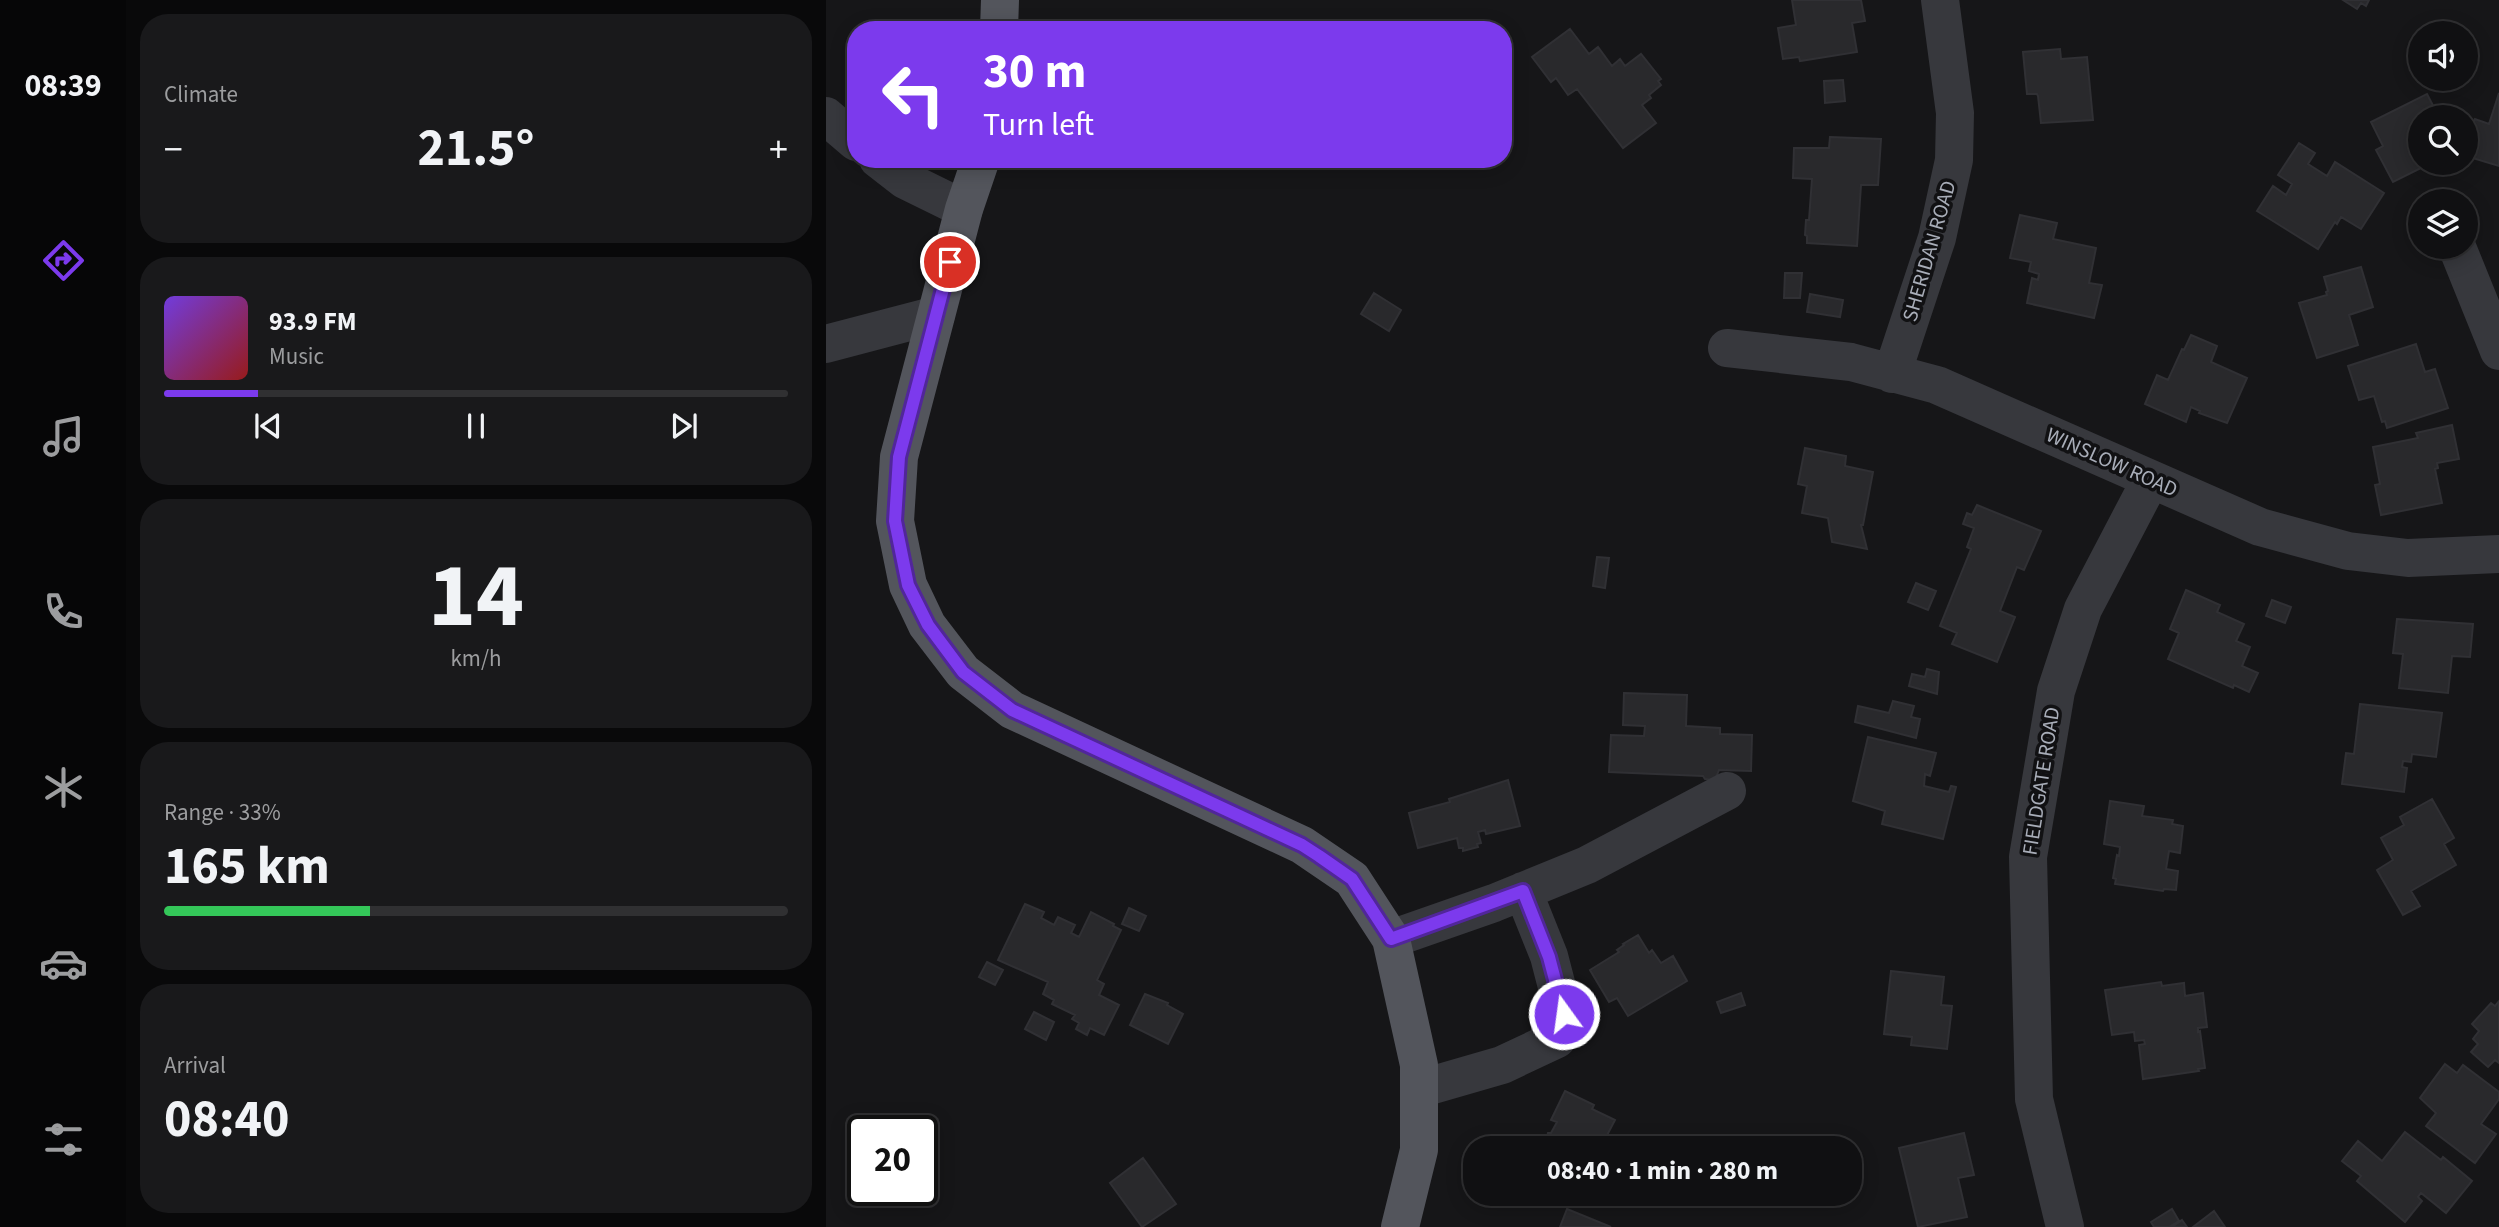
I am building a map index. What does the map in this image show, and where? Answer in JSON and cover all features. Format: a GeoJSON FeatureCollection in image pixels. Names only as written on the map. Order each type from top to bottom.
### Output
{"type":"FeatureCollection","features":[{"type":"Feature","properties":{"kind":"main road"},"geometry":{"type":"LineString","coordinates":[[999,21],[1000,0]]}},
{"type":"Feature","properties":{"kind":"main road"},"geometry":{"type":"LineString","coordinates":[[978,168],[964,209],[899,457],[895,521],[908,585],[928,625],[963,672],[1012,710],[1302,845],[1352,879],[1391,939],[1419,1065],[1419,1150],[1401,1227]]}},
{"type":"Feature","properties":{"kind":"street","name":"SHERIDAN ROAD"},"geometry":{"type":"LineString","coordinates":[[1892,374],[1937,238],[1954,160],[1955,114],[1940,0]]}},
{"type":"Feature","properties":{"kind":"street"},"geometry":{"type":"LineString","coordinates":[[826,116],[847,134]]}},
{"type":"Feature","properties":{"kind":"street"},"geometry":{"type":"LineString","coordinates":[[890,168],[905,180],[964,209]]}},
{"type":"Feature","properties":{"kind":"street"},"geometry":{"type":"LineString","coordinates":[[2462,259],[2499,351]]}},
{"type":"Feature","properties":{"kind":"street"},"geometry":{"type":"LineString","coordinates":[[826,344],[936,315]]}},
{"type":"Feature","properties":{"kind":"street","name":"WINSLOW ROAD"},"geometry":{"type":"LineString","coordinates":[[1727,348],[1851,362],[1937,384],[2260,527],[2348,551],[2408,558],[2499,554]]}},
{"type":"Feature","properties":{"kind":"street","name":"FIELDGATE ROAD"},"geometry":{"type":"LineString","coordinates":[[2065,1227],[2034,1099],[2028,857],[2056,691],[2083,609],[2151,479]]}},
{"type":"Feature","properties":{"kind":"street"},"geometry":{"type":"LineString","coordinates":[[1391,939],[1587,865],[1727,792]]}},
{"type":"Feature","properties":{"kind":"street"},"geometry":{"type":"LineString","coordinates":[[1419,1089],[1502,1065],[1557,1040],[1564,1014],[1549,957],[1523,891]]}},
{"type":"Feature","properties":{"kind":"building"},"geometry":{"type":"Polygon","coordinates":[[[1792,0],[1861,0],[1865,21],[1852,23],[1857,52],[1800,61],[1799,57],[1783,59],[1778,28],[1796,25],[1792,0]]]}},
{"type":"Feature","properties":{"kind":"building"},"geometry":{"type":"Polygon","coordinates":[[[2343,0],[2369,0],[2366,6],[2361,3],[2357,9],[2343,0]]]}},
{"type":"Feature","properties":{"kind":"building"},"geometry":{"type":"Polygon","coordinates":[[[1570,29],[1589,54],[1598,47],[1612,66],[1620,59],[1625,66],[1641,54],[1661,79],[1658,81],[1661,85],[1642,105],[1656,123],[1623,148],[1577,89],[1568,95],[1556,78],[1551,82],[1532,57],[1570,29]]]}},
{"type":"Feature","properties":{"kind":"building"},"geometry":{"type":"Polygon","coordinates":[[[2060,49],[2061,59],[2087,57],[2093,120],[2041,123],[2038,96],[2027,94],[2023,52],[2060,49]]]}},
{"type":"Feature","properties":{"kind":"building"},"geometry":{"type":"Polygon","coordinates":[[[1843,80],[1845,101],[1825,103],[1824,81],[1843,80]]]}},
{"type":"Feature","properties":{"kind":"building"},"geometry":{"type":"Polygon","coordinates":[[[2499,93],[2499,166],[2478,160],[2478,120],[2489,124],[2499,93]]]}},
{"type":"Feature","properties":{"kind":"building"},"geometry":{"type":"Polygon","coordinates":[[[2427,94],[2433,105],[2408,105],[2408,174],[2393,182],[2376,150],[2383,146],[2371,122],[2427,94]]]}},
{"type":"Feature","properties":{"kind":"building"},"geometry":{"type":"Polygon","coordinates":[[[1830,137],[1881,139],[1878,185],[1861,185],[1857,246],[1807,243],[1805,235],[1806,220],[1809,220],[1812,179],[1793,178],[1794,148],[1829,148],[1830,137]]]}},
{"type":"Feature","properties":{"kind":"building"},"geometry":{"type":"Polygon","coordinates":[[[2299,143],[2315,153],[2308,164],[2327,176],[2335,162],[2384,193],[2361,229],[2341,217],[2318,249],[2257,211],[2273,186],[2286,195],[2292,184],[2278,175],[2299,143]]]}},
{"type":"Feature","properties":{"kind":"building"},"geometry":{"type":"Polygon","coordinates":[[[2020,215],[2057,223],[2053,239],[2096,248],[2089,283],[2102,285],[2094,318],[2027,303],[2032,278],[2038,280],[2039,274],[2029,271],[2031,262],[2010,258],[2020,215]]]}},
{"type":"Feature","properties":{"kind":"building"},"geometry":{"type":"Polygon","coordinates":[[[2361,267],[2373,307],[2349,315],[2358,345],[2317,358],[2299,303],[2327,295],[2324,277],[2361,267]]]}},
{"type":"Feature","properties":{"kind":"building"},"geometry":{"type":"Polygon","coordinates":[[[1785,273],[1802,273],[1800,298],[1784,298],[1785,273]]]}},
{"type":"Feature","properties":{"kind":"building"},"geometry":{"type":"Polygon","coordinates":[[[1374,293],[1401,310],[1389,331],[1361,314],[1374,293]]]}},
{"type":"Feature","properties":{"kind":"building"},"geometry":{"type":"Polygon","coordinates":[[[1810,294],[1843,300],[1840,317],[1807,312],[1810,294]]]}},
{"type":"Feature","properties":{"kind":"building"},"geometry":{"type":"Polygon","coordinates":[[[2191,335],[2217,346],[2211,362],[2247,378],[2227,423],[2199,413],[2200,411],[2191,407],[2186,422],[2145,404],[2157,375],[2168,380],[2191,335]]]}},
{"type":"Feature","properties":{"kind":"building"},"geometry":{"type":"Polygon","coordinates":[[[2416,344],[2425,372],[2435,369],[2448,408],[2387,428],[2385,421],[2382,422],[2374,396],[2359,400],[2348,366],[2416,344]]]}},
{"type":"Feature","properties":{"kind":"building"},"geometry":{"type":"Polygon","coordinates":[[[2452,425],[2459,459],[2437,463],[2438,468],[2435,469],[2442,503],[2381,515],[2375,485],[2380,484],[2373,447],[2418,438],[2416,433],[2452,425]]]}},
{"type":"Feature","properties":{"kind":"building"},"geometry":{"type":"Polygon","coordinates":[[[1805,448],[1846,456],[1845,466],[1873,472],[1861,525],[1867,549],[1832,542],[1828,518],[1802,513],[1807,486],[1798,484],[1805,448]]]}},
{"type":"Feature","properties":{"kind":"building"},"geometry":{"type":"Polygon","coordinates":[[[1977,505],[2041,531],[2024,570],[2017,567],[2000,611],[2015,617],[1997,662],[1952,644],[1957,633],[1940,626],[1971,549],[1967,547],[1974,528],[1963,524],[1967,513],[1972,515],[1977,505]]]}},
{"type":"Feature","properties":{"kind":"building"},"geometry":{"type":"Polygon","coordinates":[[[1597,557],[1609,558],[1605,588],[1593,586],[1597,557]]]}},
{"type":"Feature","properties":{"kind":"building"},"geometry":{"type":"Polygon","coordinates":[[[1916,583],[1936,591],[1928,610],[1908,602],[1916,583]]]}},
{"type":"Feature","properties":{"kind":"building"},"geometry":{"type":"Polygon","coordinates":[[[2186,590],[2220,605],[2217,612],[2244,624],[2236,641],[2250,647],[2242,666],[2258,673],[2249,692],[2234,685],[2233,688],[2168,659],[2179,633],[2170,629],[2186,590]]]}},
{"type":"Feature","properties":{"kind":"building"},"geometry":{"type":"Polygon","coordinates":[[[2272,600],[2291,607],[2285,623],[2266,616],[2272,600]]]}},
{"type":"Feature","properties":{"kind":"building"},"geometry":{"type":"Polygon","coordinates":[[[2397,619],[2473,624],[2470,657],[2452,656],[2448,693],[2399,688],[2403,654],[2393,653],[2397,619]]]}},
{"type":"Feature","properties":{"kind":"building"},"geometry":{"type":"Polygon","coordinates":[[[1927,669],[1939,672],[1937,694],[1909,686],[1912,674],[1925,677],[1927,669]]]}},
{"type":"Feature","properties":{"kind":"building"},"geometry":{"type":"Polygon","coordinates":[[[1624,693],[1687,695],[1686,726],[1720,728],[1720,734],[1752,735],[1751,771],[1719,770],[1715,780],[1705,779],[1703,776],[1609,772],[1611,735],[1644,736],[1645,726],[1623,725],[1624,693]]]}},
{"type":"Feature","properties":{"kind":"building"},"geometry":{"type":"Polygon","coordinates":[[[1893,701],[1914,706],[1911,717],[1920,719],[1916,738],[1855,722],[1858,706],[1889,713],[1893,701]]]}},
{"type":"Feature","properties":{"kind":"building"},"geometry":{"type":"Polygon","coordinates":[[[2360,704],[2442,713],[2436,757],[2412,754],[2411,762],[2403,761],[2402,767],[2407,768],[2404,792],[2342,784],[2346,753],[2354,754],[2360,704]]]}},
{"type":"Feature","properties":{"kind":"building"},"geometry":{"type":"Polygon","coordinates":[[[1868,737],[1936,753],[1930,776],[1925,774],[1924,786],[1949,792],[1951,786],[1956,787],[1943,839],[1882,824],[1885,811],[1853,801],[1868,737]]]}},
{"type":"Feature","properties":{"kind":"building"},"geometry":{"type":"Polygon","coordinates":[[[1508,780],[1520,826],[1486,834],[1485,830],[1478,832],[1481,843],[1477,844],[1478,847],[1463,851],[1463,848],[1459,848],[1457,838],[1418,848],[1409,813],[1450,802],[1449,799],[1508,780]]]}},
{"type":"Feature","properties":{"kind":"building"},"geometry":{"type":"Polygon","coordinates":[[[2432,799],[2454,838],[2444,844],[2456,865],[2411,891],[2420,906],[2403,915],[2377,870],[2393,860],[2381,838],[2404,825],[2400,817],[2432,799]]]}},
{"type":"Feature","properties":{"kind":"building"},"geometry":{"type":"Polygon","coordinates":[[[2110,801],[2144,806],[2142,816],[2173,820],[2172,824],[2183,826],[2180,853],[2169,851],[2166,869],[2178,871],[2176,890],[2163,891],[2115,884],[2116,879],[2113,878],[2120,847],[2104,844],[2110,801]]]}},
{"type":"Feature","properties":{"kind":"building"},"geometry":{"type":"Polygon","coordinates":[[[1025,904],[1044,912],[1041,918],[1054,925],[1058,917],[1075,925],[1071,933],[1079,937],[1091,912],[1121,930],[1097,980],[1104,984],[1099,995],[1119,1005],[1104,1035],[1090,1028],[1087,1035],[1076,1029],[1079,1023],[1072,1019],[1075,1015],[1052,1004],[1054,1000],[1043,994],[1048,982],[998,960],[1025,904]]]}},
{"type":"Feature","properties":{"kind":"building"},"geometry":{"type":"Polygon","coordinates":[[[1129,908],[1146,916],[1139,931],[1122,924],[1129,908]]]}},
{"type":"Feature","properties":{"kind":"building"},"geometry":{"type":"Polygon","coordinates":[[[1638,935],[1649,953],[1652,950],[1661,963],[1673,956],[1687,981],[1628,1016],[1617,998],[1609,1002],[1590,970],[1619,952],[1617,950],[1623,944],[1638,935]]]}},
{"type":"Feature","properties":{"kind":"building"},"geometry":{"type":"Polygon","coordinates":[[[987,962],[1003,970],[995,985],[979,977],[987,962]]]}},
{"type":"Feature","properties":{"kind":"building"},"geometry":{"type":"Polygon","coordinates":[[[1891,971],[1944,977],[1941,1005],[1952,1006],[1947,1049],[1911,1045],[1912,1037],[1884,1034],[1891,971]]]}},
{"type":"Feature","properties":{"kind":"building"},"geometry":{"type":"Polygon","coordinates":[[[2161,982],[2162,986],[2184,983],[2185,996],[2203,993],[2207,1027],[2198,1028],[2198,1032],[2200,1031],[2205,1068],[2143,1079],[2139,1045],[2145,1044],[2144,1040],[2135,1041],[2134,1032],[2112,1035],[2105,990],[2161,982]]]}},
{"type":"Feature","properties":{"kind":"building"},"geometry":{"type":"Polygon","coordinates":[[[1741,993],[1745,1005],[1721,1013],[1717,1002],[1741,993]]]}},
{"type":"Feature","properties":{"kind":"building"},"geometry":{"type":"Polygon","coordinates":[[[1145,994],[1168,1003],[1167,1005],[1183,1014],[1168,1044],[1130,1025],[1145,994]]]}},
{"type":"Feature","properties":{"kind":"building"},"geometry":{"type":"Polygon","coordinates":[[[2499,1001],[2499,1063],[2495,1060],[2488,1067],[2471,1052],[2478,1044],[2473,1039],[2479,1031],[2472,1024],[2491,1003],[2495,1006],[2499,1001]]]}},
{"type":"Feature","properties":{"kind":"building"},"geometry":{"type":"Polygon","coordinates":[[[1034,1012],[1054,1022],[1046,1040],[1025,1029],[1034,1012]]]}},
{"type":"Feature","properties":{"kind":"building"},"geometry":{"type":"Polygon","coordinates":[[[2445,1064],[2457,1073],[2463,1065],[2499,1092],[2499,1099],[2481,1124],[2496,1134],[2475,1163],[2426,1126],[2436,1113],[2420,1098],[2445,1064]]]}},
{"type":"Feature","properties":{"kind":"building"},"geometry":{"type":"Polygon","coordinates":[[[1565,1091],[1594,1105],[1592,1109],[1615,1120],[1607,1136],[1547,1136],[1557,1122],[1551,1120],[1565,1091]]]}},
{"type":"Feature","properties":{"kind":"building"},"geometry":{"type":"Polygon","coordinates":[[[2405,1132],[2441,1160],[2443,1157],[2472,1181],[2446,1213],[2421,1193],[2418,1197],[2422,1201],[2405,1222],[2357,1181],[2361,1176],[2342,1161],[2358,1141],[2382,1161],[2405,1132]]]}},
{"type":"Feature","properties":{"kind":"building"},"geometry":{"type":"Polygon","coordinates":[[[1964,1133],[1974,1175],[1958,1178],[1967,1217],[1918,1227],[1899,1148],[1964,1133]]]}},
{"type":"Feature","properties":{"kind":"building"},"geometry":{"type":"Polygon","coordinates":[[[1143,1158],[1176,1204],[1142,1227],[1110,1183],[1143,1158]]]}},
{"type":"Feature","properties":{"kind":"building"},"geometry":{"type":"Polygon","coordinates":[[[1567,1209],[1611,1227],[1560,1227],[1567,1209]]]}},
{"type":"Feature","properties":{"kind":"building"},"geometry":{"type":"Polygon","coordinates":[[[2172,1209],[2179,1221],[2169,1227],[2154,1227],[2151,1222],[2172,1209]]]}},
{"type":"Feature","properties":{"kind":"building"},"geometry":{"type":"Polygon","coordinates":[[[2214,1211],[2225,1227],[2193,1227],[2214,1211]]]}},
{"type":"Feature","properties":{"kind":"building"},"geometry":{"type":"Polygon","coordinates":[[[2182,1220],[2187,1227],[2172,1227],[2182,1220]]]}},
{"type":"Feature","properties":{"kind":"route"},"geometry":{"type":"LineString","coordinates":[[950,262],[899,457],[895,521],[908,585],[928,625],[963,672],[1012,710],[1302,845],[1352,879],[1391,939],[1523,891],[1549,957],[1564,1014]]}}]}
